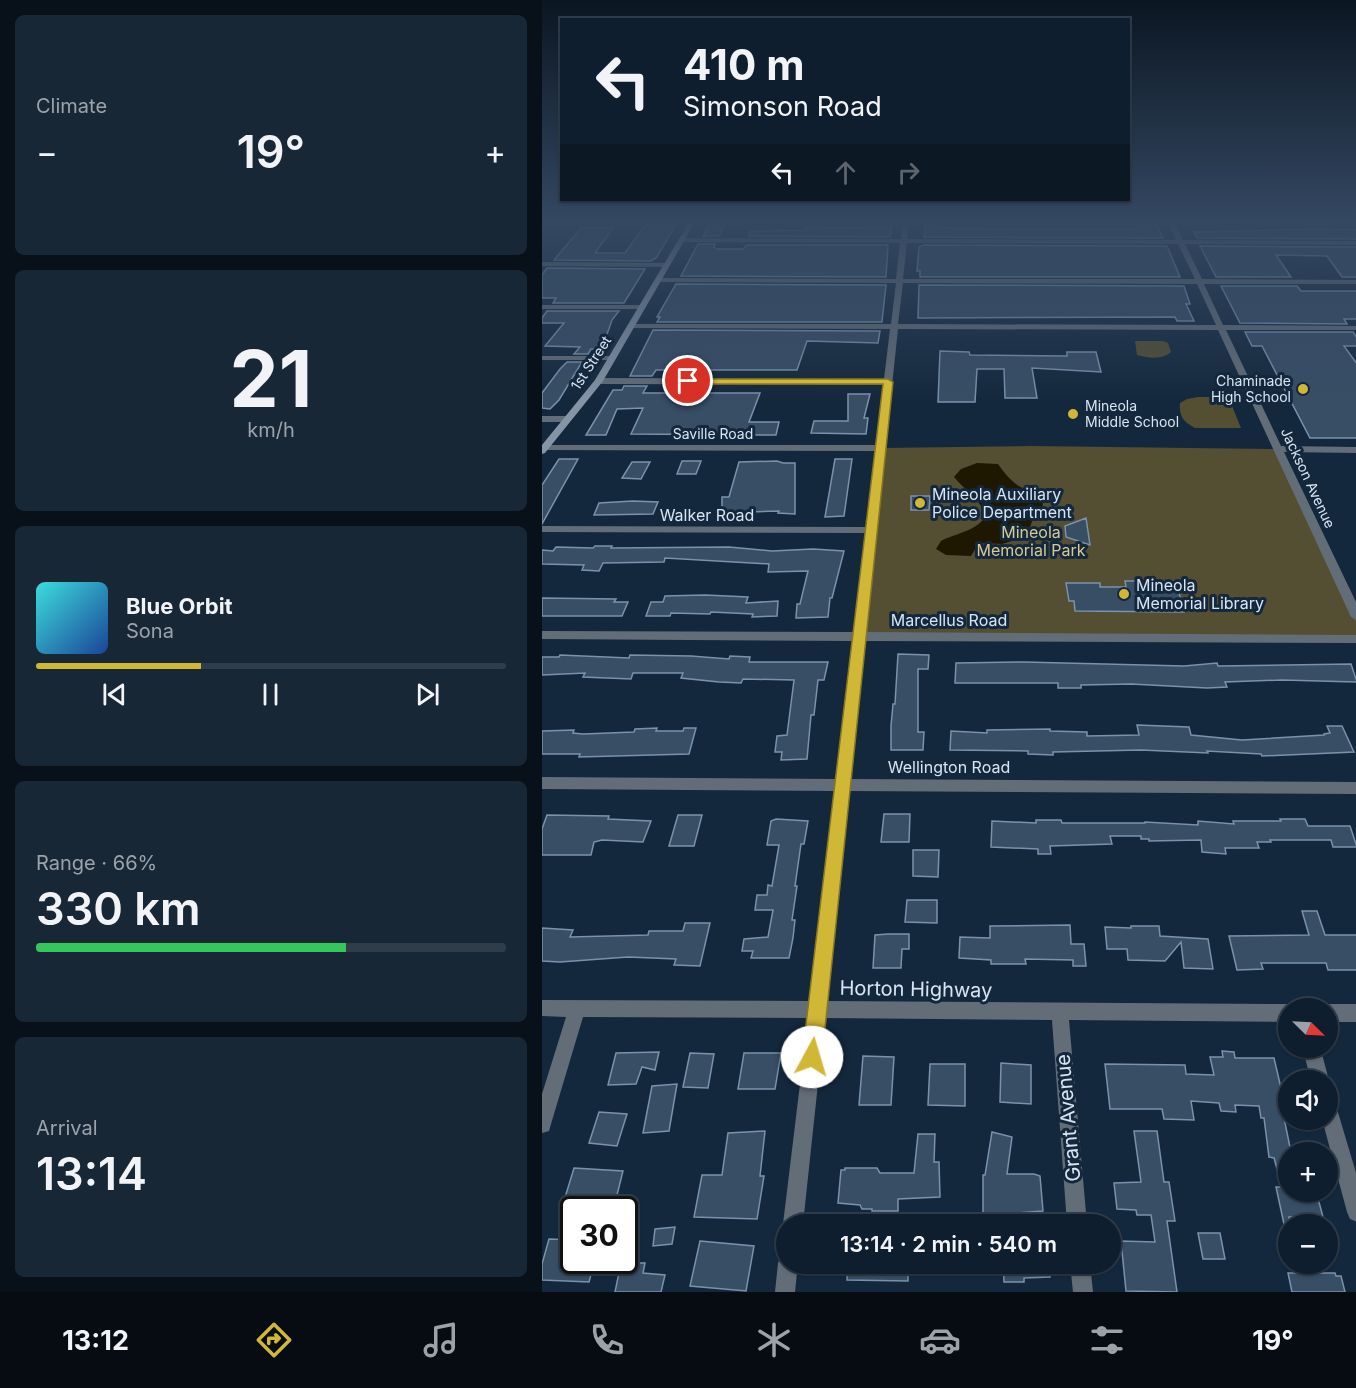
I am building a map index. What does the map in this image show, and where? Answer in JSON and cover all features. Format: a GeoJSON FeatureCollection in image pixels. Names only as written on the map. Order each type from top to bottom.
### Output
{"type":"FeatureCollection","features":[{"type":"Feature","properties":{"kind":"street","name":"1st Street"},"geometry":{"type":"LineString","coordinates":[[544,449],[599,381],[657,282]]}},
{"type":"Feature","properties":{"kind":"street"},"geometry":{"type":"LineString","coordinates":[[794,1214],[899,282]]}},
{"type":"Feature","properties":{"kind":"street","name":"Jackson Avenue"},"geometry":{"type":"LineString","coordinates":[[1199,282],[1356,617]]}},
{"type":"Feature","properties":{"kind":"street"},"geometry":{"type":"LineString","coordinates":[[542,307],[642,307]]}},
{"type":"Feature","properties":{"kind":"street"},"geometry":{"type":"LineString","coordinates":[[630,326],[1356,328]]}},
{"type":"Feature","properties":{"kind":"street"},"geometry":{"type":"LineString","coordinates":[[542,358],[612,358]]}},
{"type":"Feature","properties":{"kind":"street"},"geometry":{"type":"LineString","coordinates":[[599,381],[888,382]]}},
{"type":"Feature","properties":{"kind":"street"},"geometry":{"type":"LineString","coordinates":[[542,419],[568,419]]}},
{"type":"Feature","properties":{"kind":"street","name":"Saville Road"},"geometry":{"type":"LineString","coordinates":[[544,449],[881,448]]}},
{"type":"Feature","properties":{"kind":"street"},"geometry":{"type":"LineString","coordinates":[[1278,449],[1356,450]]}},
{"type":"Feature","properties":{"kind":"street","name":"Walker Road"},"geometry":{"type":"LineString","coordinates":[[542,529],[871,530]]}},
{"type":"Feature","properties":{"kind":"street","name":"Marcellus Road"},"geometry":{"type":"LineString","coordinates":[[542,635],[1356,639]]}},
{"type":"Feature","properties":{"kind":"street","name":"Wellington Road"},"geometry":{"type":"LineString","coordinates":[[542,783],[1356,788]]}},
{"type":"Feature","properties":{"kind":"street","name":"Horton Highway"},"geometry":{"type":"LineString","coordinates":[[542,1008],[1278,1013]]}},
{"type":"Feature","properties":{"kind":"street"},"geometry":{"type":"LineString","coordinates":[[542,1124],[577,1008]]}},
{"type":"Feature","properties":{"kind":"street","name":"Grant Avenue"},"geometry":{"type":"LineString","coordinates":[[1060,1012],[1076,1214]]}},
{"type":"Feature","properties":{"kind":"street"},"geometry":{"type":"LineString","coordinates":[[1338,1013],[1356,1013]]}},
{"type":"Feature","properties":{"kind":"street"},"geometry":{"type":"LineString","coordinates":[[1334,1130],[1356,1212]]}},
{"type":"Feature","properties":{"kind":"street"},"geometry":{"type":"LineString","coordinates":[[785,1292],[787,1274]]}},
{"type":"Feature","properties":{"kind":"street"},"geometry":{"type":"LineString","coordinates":[[1081,1274],[1083,1292]]}},
{"type":"Feature","properties":{"kind":"green space"},"geometry":{"type":"Polygon","coordinates":[[[1135,341],[1163,341],[1168,343],[1171,352],[1159,357],[1137,355],[1135,341]]]}},
{"type":"Feature","properties":{"kind":"green space"},"geometry":{"type":"Polygon","coordinates":[[[1198,397],[1213,397],[1230,401],[1241,428],[1195,428],[1187,423],[1181,415],[1180,403],[1198,397]]]}},
{"type":"Feature","properties":{"kind":"green space","name":"Mineola Memorial Park"},"geometry":{"type":"Polygon","coordinates":[[[1031,446],[1278,449],[1357,617],[1356,639],[859,636],[881,448],[1031,446]]]}},
{"type":"Feature","properties":{"kind":"shaded area"},"geometry":{"type":"Polygon","coordinates":[[[977,463],[998,464],[1020,487],[1032,491],[1039,490],[1043,503],[1040,518],[1033,519],[1030,527],[1020,528],[1015,540],[1002,544],[979,543],[971,556],[946,555],[936,549],[941,541],[978,525],[986,515],[976,500],[954,477],[961,469],[977,463]]]}},
{"type":"Feature","properties":{"kind":"building"},"geometry":{"type":"Polygon","coordinates":[[[542,282],[637,282],[624,303],[553,303],[556,298],[542,298],[542,282]]]}},
{"type":"Feature","properties":{"kind":"building"},"geometry":{"type":"Polygon","coordinates":[[[676,284],[886,285],[882,322],[657,322],[660,317],[657,317],[676,284]]]}},
{"type":"Feature","properties":{"kind":"building"},"geometry":{"type":"Polygon","coordinates":[[[919,285],[1184,286],[1190,304],[1186,304],[1194,321],[1177,321],[1175,317],[918,318],[919,285]]]}},
{"type":"Feature","properties":{"kind":"building"},"geometry":{"type":"Polygon","coordinates":[[[1221,286],[1297,286],[1301,291],[1357,291],[1357,319],[1344,319],[1347,324],[1240,323],[1221,286]]]}},
{"type":"Feature","properties":{"kind":"building"},"geometry":{"type":"Polygon","coordinates":[[[547,311],[619,311],[612,320],[606,337],[596,349],[591,349],[588,354],[574,354],[580,347],[545,346],[564,323],[542,323],[542,318],[547,311]]]}},
{"type":"Feature","properties":{"kind":"building"},"geometry":{"type":"Polygon","coordinates":[[[653,330],[880,331],[878,343],[807,341],[797,370],[656,370],[652,376],[630,376],[653,330]]]}},
{"type":"Feature","properties":{"kind":"building","name":"Chaminade High School"},"geometry":{"type":"Polygon","coordinates":[[[1245,332],[1353,332],[1357,338],[1357,346],[1344,346],[1357,364],[1357,438],[1310,438],[1262,346],[1252,346],[1245,332]]]}},
{"type":"Feature","properties":{"kind":"building"},"geometry":{"type":"Polygon","coordinates":[[[940,351],[969,352],[970,355],[1067,356],[1067,352],[1096,352],[1101,372],[1032,368],[1037,398],[1005,398],[1004,369],[977,369],[975,402],[938,402],[940,351]]]}},
{"type":"Feature","properties":{"kind":"building"},"geometry":{"type":"Polygon","coordinates":[[[567,362],[582,362],[559,400],[550,409],[542,408],[542,393],[567,362]]]}},
{"type":"Feature","properties":{"kind":"building"},"geometry":{"type":"Polygon","coordinates":[[[624,386],[647,386],[643,393],[760,393],[749,422],[779,422],[776,435],[631,434],[643,408],[617,409],[606,435],[586,435],[613,390],[622,390],[624,386]]]}},
{"type":"Feature","properties":{"kind":"building"},"geometry":{"type":"Polygon","coordinates":[[[848,394],[870,394],[864,418],[868,418],[866,434],[811,433],[814,421],[848,421],[848,394]]]}},
{"type":"Feature","properties":{"kind":"building"},"geometry":{"type":"Polygon","coordinates":[[[559,459],[578,459],[542,524],[542,485],[559,459]]]}},
{"type":"Feature","properties":{"kind":"building"},"geometry":{"type":"Polygon","coordinates":[[[835,459],[852,459],[844,516],[825,517],[835,459]]]}},
{"type":"Feature","properties":{"kind":"building"},"geometry":{"type":"Polygon","coordinates":[[[682,461],[701,461],[696,474],[677,474],[682,461]]]}},
{"type":"Feature","properties":{"kind":"building"},"geometry":{"type":"Polygon","coordinates":[[[632,462],[650,462],[641,479],[622,478],[632,462]]]}},
{"type":"Feature","properties":{"kind":"building"},"geometry":{"type":"Polygon","coordinates":[[[739,462],[795,463],[795,514],[778,513],[779,511],[722,513],[722,497],[729,497],[739,462]]]}},
{"type":"Feature","properties":{"kind":"building","name":"Mineola Auxiliary Police Department"},"geometry":{"type":"Polygon","coordinates":[[[911,496],[930,496],[929,510],[911,510],[911,496]]]}},
{"type":"Feature","properties":{"kind":"building"},"geometry":{"type":"Polygon","coordinates":[[[658,502],[653,514],[594,515],[599,503],[658,502]]]}},
{"type":"Feature","properties":{"kind":"building"},"geometry":{"type":"Polygon","coordinates":[[[1086,518],[1090,545],[1066,537],[1065,526],[1086,518]]]}},
{"type":"Feature","properties":{"kind":"building"},"geometry":{"type":"Polygon","coordinates":[[[595,546],[844,551],[832,598],[830,598],[828,617],[796,618],[797,604],[800,604],[808,571],[768,572],[769,564],[665,558],[664,562],[603,563],[599,571],[582,570],[584,565],[542,564],[542,550],[553,551],[556,547],[593,548],[595,546]]]}},
{"type":"Feature","properties":{"kind":"building","name":"Mineola Memorial Library"},"geometry":{"type":"Polygon","coordinates":[[[1125,581],[1176,581],[1184,612],[1075,611],[1074,601],[1069,601],[1066,583],[1100,583],[1100,587],[1126,587],[1125,581]]]}},
{"type":"Feature","properties":{"kind":"building"},"geometry":{"type":"Polygon","coordinates":[[[665,596],[748,597],[746,603],[778,601],[777,616],[752,617],[753,614],[711,612],[710,614],[671,613],[670,616],[646,616],[651,602],[663,602],[665,596]]]}},
{"type":"Feature","properties":{"kind":"building"},"geometry":{"type":"Polygon","coordinates":[[[542,598],[616,599],[614,602],[628,602],[622,616],[542,616],[542,598]]]}},
{"type":"Feature","properties":{"kind":"building"},"geometry":{"type":"Polygon","coordinates":[[[898,654],[929,655],[928,669],[918,669],[918,732],[924,732],[923,750],[891,750],[898,654]]]}},
{"type":"Feature","properties":{"kind":"building"},"geometry":{"type":"Polygon","coordinates":[[[560,655],[629,658],[630,655],[691,656],[729,659],[730,656],[750,657],[749,662],[828,662],[824,680],[818,680],[814,715],[811,715],[807,759],[781,760],[782,752],[775,752],[777,736],[787,735],[794,680],[743,679],[741,683],[719,682],[681,678],[683,673],[633,673],[631,679],[583,677],[585,673],[542,675],[542,657],[559,657],[560,655]]]}},
{"type":"Feature","properties":{"kind":"building"},"geometry":{"type":"Polygon","coordinates":[[[1024,662],[1184,666],[1217,663],[1218,666],[1351,664],[1357,682],[1282,680],[1225,682],[1227,687],[1207,688],[1131,684],[1058,688],[1058,683],[955,683],[956,663],[1024,662]]]}},
{"type":"Feature","properties":{"kind":"building"},"geometry":{"type":"Polygon","coordinates":[[[1137,725],[1189,727],[1191,735],[1242,740],[1324,735],[1330,733],[1327,726],[1342,726],[1354,752],[1262,756],[1261,754],[1207,751],[1208,753],[1141,750],[1053,752],[1053,755],[1028,754],[1028,751],[950,750],[951,731],[987,733],[987,730],[1050,729],[1050,731],[1087,732],[1087,736],[1139,735],[1137,725]]]}},
{"type":"Feature","properties":{"kind":"building"},"geometry":{"type":"Polygon","coordinates":[[[657,728],[656,731],[683,731],[684,728],[696,728],[689,754],[579,757],[580,754],[542,754],[542,731],[574,730],[573,733],[583,734],[634,732],[635,729],[657,728]]]}},
{"type":"Feature","properties":{"kind":"building"},"geometry":{"type":"Polygon","coordinates":[[[884,814],[910,814],[909,842],[881,842],[884,814]]]}},
{"type":"Feature","properties":{"kind":"building"},"geometry":{"type":"Polygon","coordinates":[[[547,815],[609,816],[608,819],[651,821],[643,842],[602,840],[594,842],[591,855],[542,855],[542,829],[547,815]]]}},
{"type":"Feature","properties":{"kind":"building"},"geometry":{"type":"Polygon","coordinates":[[[678,815],[702,815],[694,846],[669,846],[678,815]]]}},
{"type":"Feature","properties":{"kind":"building"},"geometry":{"type":"Polygon","coordinates":[[[776,819],[808,821],[804,844],[801,844],[795,886],[797,886],[792,920],[795,920],[793,938],[789,958],[751,958],[753,951],[742,951],[744,939],[768,937],[773,910],[755,910],[757,895],[767,895],[768,885],[772,886],[779,845],[767,845],[771,821],[776,819]]]}},
{"type":"Feature","properties":{"kind":"building"},"geometry":{"type":"Polygon","coordinates":[[[1280,819],[1305,819],[1308,826],[1350,826],[1357,847],[1333,847],[1331,840],[1270,840],[1271,842],[1257,842],[1259,848],[1225,848],[1226,854],[1202,852],[1201,840],[1149,841],[1149,839],[1141,839],[1141,836],[1110,836],[1112,844],[1050,846],[1051,854],[1038,854],[1038,849],[991,847],[992,821],[1036,823],[1036,820],[1061,820],[1062,823],[1145,822],[1198,825],[1198,821],[1234,824],[1233,821],[1281,821],[1280,819]]]}},
{"type":"Feature","properties":{"kind":"building"},"geometry":{"type":"Polygon","coordinates":[[[913,850],[939,850],[938,877],[913,876],[913,850]]]}},
{"type":"Feature","properties":{"kind":"building"},"geometry":{"type":"Polygon","coordinates":[[[907,900],[937,900],[937,923],[905,922],[907,900]]]}},
{"type":"Feature","properties":{"kind":"building"},"geometry":{"type":"Polygon","coordinates":[[[1302,911],[1317,911],[1325,935],[1357,935],[1357,970],[1328,970],[1326,963],[1261,963],[1263,969],[1237,970],[1229,936],[1309,935],[1302,911]]]}},
{"type":"Feature","properties":{"kind":"building"},"geometry":{"type":"Polygon","coordinates":[[[685,923],[710,923],[700,966],[674,965],[676,959],[628,957],[560,962],[542,961],[542,928],[573,930],[570,937],[648,935],[649,931],[683,931],[685,923]]]}},
{"type":"Feature","properties":{"kind":"building"},"geometry":{"type":"Polygon","coordinates":[[[1070,925],[1071,944],[1084,944],[1086,966],[1073,966],[1073,960],[1025,959],[1026,964],[991,964],[991,960],[959,958],[960,937],[990,938],[990,926],[1070,925]]]}},
{"type":"Feature","properties":{"kind":"building"},"geometry":{"type":"Polygon","coordinates":[[[1131,926],[1159,926],[1160,936],[1208,939],[1213,969],[1184,968],[1181,942],[1165,961],[1128,960],[1127,949],[1107,949],[1105,927],[1131,928],[1131,926]]]}},
{"type":"Feature","properties":{"kind":"building"},"geometry":{"type":"Polygon","coordinates":[[[909,934],[909,949],[902,949],[901,968],[873,968],[875,935],[909,934]]]}},
{"type":"Feature","properties":{"kind":"building"},"geometry":{"type":"Polygon","coordinates":[[[1222,1051],[1234,1052],[1235,1058],[1274,1058],[1278,1075],[1278,1130],[1286,1130],[1289,1142],[1278,1142],[1278,1172],[1274,1158],[1269,1157],[1264,1118],[1261,1118],[1259,1106],[1235,1105],[1236,1112],[1221,1111],[1219,1103],[1191,1101],[1194,1120],[1164,1119],[1162,1109],[1110,1109],[1105,1064],[1185,1065],[1186,1074],[1214,1075],[1210,1057],[1223,1057],[1222,1051]]]}},
{"type":"Feature","properties":{"kind":"building"},"geometry":{"type":"Polygon","coordinates":[[[659,1052],[655,1070],[642,1067],[636,1084],[608,1085],[616,1053],[659,1052]]]}},
{"type":"Feature","properties":{"kind":"building"},"geometry":{"type":"Polygon","coordinates":[[[690,1053],[714,1054],[708,1088],[683,1087],[690,1053]]]}},
{"type":"Feature","properties":{"kind":"building"},"geometry":{"type":"Polygon","coordinates":[[[744,1053],[781,1053],[775,1089],[738,1089],[744,1053]]]}},
{"type":"Feature","properties":{"kind":"building"},"geometry":{"type":"Polygon","coordinates":[[[863,1056],[894,1057],[891,1105],[859,1105],[863,1056]]]}},
{"type":"Feature","properties":{"kind":"building"},"geometry":{"type":"Polygon","coordinates":[[[1001,1063],[1031,1065],[1031,1104],[1000,1102],[1001,1063]]]}},
{"type":"Feature","properties":{"kind":"building"},"geometry":{"type":"Polygon","coordinates":[[[930,1064],[965,1064],[965,1106],[928,1105],[930,1064]]]}},
{"type":"Feature","properties":{"kind":"building"},"geometry":{"type":"Polygon","coordinates":[[[677,1084],[669,1131],[643,1133],[652,1086],[677,1084]]]}},
{"type":"Feature","properties":{"kind":"building"},"geometry":{"type":"Polygon","coordinates":[[[599,1112],[627,1114],[617,1146],[589,1143],[599,1112]]]}},
{"type":"Feature","properties":{"kind":"building"},"geometry":{"type":"Polygon","coordinates":[[[765,1131],[760,1176],[764,1176],[757,1219],[694,1217],[702,1175],[722,1175],[728,1133],[765,1131]]]}},
{"type":"Feature","properties":{"kind":"building"},"geometry":{"type":"Polygon","coordinates":[[[1134,1131],[1157,1131],[1164,1182],[1169,1182],[1175,1221],[1167,1221],[1177,1292],[1126,1291],[1121,1241],[1155,1242],[1151,1215],[1137,1215],[1136,1210],[1117,1209],[1114,1183],[1141,1182],[1134,1131]]]}},
{"type":"Feature","properties":{"kind":"building"},"geometry":{"type":"Polygon","coordinates":[[[992,1132],[1012,1137],[1007,1174],[1040,1176],[1043,1211],[983,1214],[983,1175],[985,1175],[992,1132]]]}},
{"type":"Feature","properties":{"kind":"building"},"geometry":{"type":"Polygon","coordinates":[[[918,1134],[935,1134],[934,1162],[939,1162],[940,1197],[898,1199],[898,1211],[872,1211],[872,1209],[862,1209],[860,1205],[838,1203],[841,1170],[845,1168],[877,1168],[880,1173],[914,1173],[918,1134]]]}},
{"type":"Feature","properties":{"kind":"building"},"geometry":{"type":"Polygon","coordinates":[[[574,1168],[623,1171],[617,1196],[565,1196],[574,1168]]]}},
{"type":"Feature","properties":{"kind":"building"},"geometry":{"type":"Polygon","coordinates":[[[1279,1202],[1319,1202],[1322,1214],[1282,1214],[1279,1202]]]}},
{"type":"Feature","properties":{"kind":"building"},"geometry":{"type":"Polygon","coordinates":[[[675,1227],[672,1244],[653,1246],[655,1229],[675,1227]]]}},
{"type":"Feature","properties":{"kind":"building"},"geometry":{"type":"Polygon","coordinates":[[[1198,1233],[1220,1233],[1225,1259],[1203,1259],[1198,1233]]]}},
{"type":"Feature","properties":{"kind":"building"},"geometry":{"type":"Polygon","coordinates":[[[549,1239],[560,1239],[560,1274],[591,1274],[589,1282],[542,1280],[542,1264],[549,1239]]]}},
{"type":"Feature","properties":{"kind":"building"},"geometry":{"type":"Polygon","coordinates":[[[700,1241],[754,1246],[746,1291],[690,1286],[700,1241]]]}},
{"type":"Feature","properties":{"kind":"building"},"geometry":{"type":"Polygon","coordinates":[[[638,1263],[645,1263],[643,1273],[665,1275],[661,1292],[615,1292],[619,1274],[638,1274],[638,1263]]]}},
{"type":"Feature","properties":{"kind":"building"},"geometry":{"type":"Polygon","coordinates":[[[847,1274],[908,1274],[908,1281],[847,1280],[847,1274]]]}},
{"type":"Feature","properties":{"kind":"building"},"geometry":{"type":"Polygon","coordinates":[[[1004,1274],[1050,1274],[1050,1277],[1024,1278],[1024,1282],[1004,1282],[1004,1274]]]}},
{"type":"Feature","properties":{"kind":"building"},"geometry":{"type":"Polygon","coordinates":[[[1288,1274],[1335,1274],[1341,1276],[1345,1292],[1292,1292],[1288,1274]]]}},
{"type":"Feature","properties":{"kind":"place","name":"Chaminade High School"},"geometry":{"type":"Point","coordinates":[1303,389]}},
{"type":"Feature","properties":{"kind":"place","name":"Mineola Middle School"},"geometry":{"type":"Point","coordinates":[1073,414]}},
{"type":"Feature","properties":{"kind":"place","name":"Mineola Auxiliary Police Department"},"geometry":{"type":"Point","coordinates":[920,503]}},
{"type":"Feature","properties":{"kind":"place","name":"Mineola Memorial Library"},"geometry":{"type":"Point","coordinates":[1124,594]}},
{"type":"Feature","properties":{"kind":"route"},"geometry":{"type":"LineString","coordinates":[[688,381],[888,382],[812,1057]]}}]}
